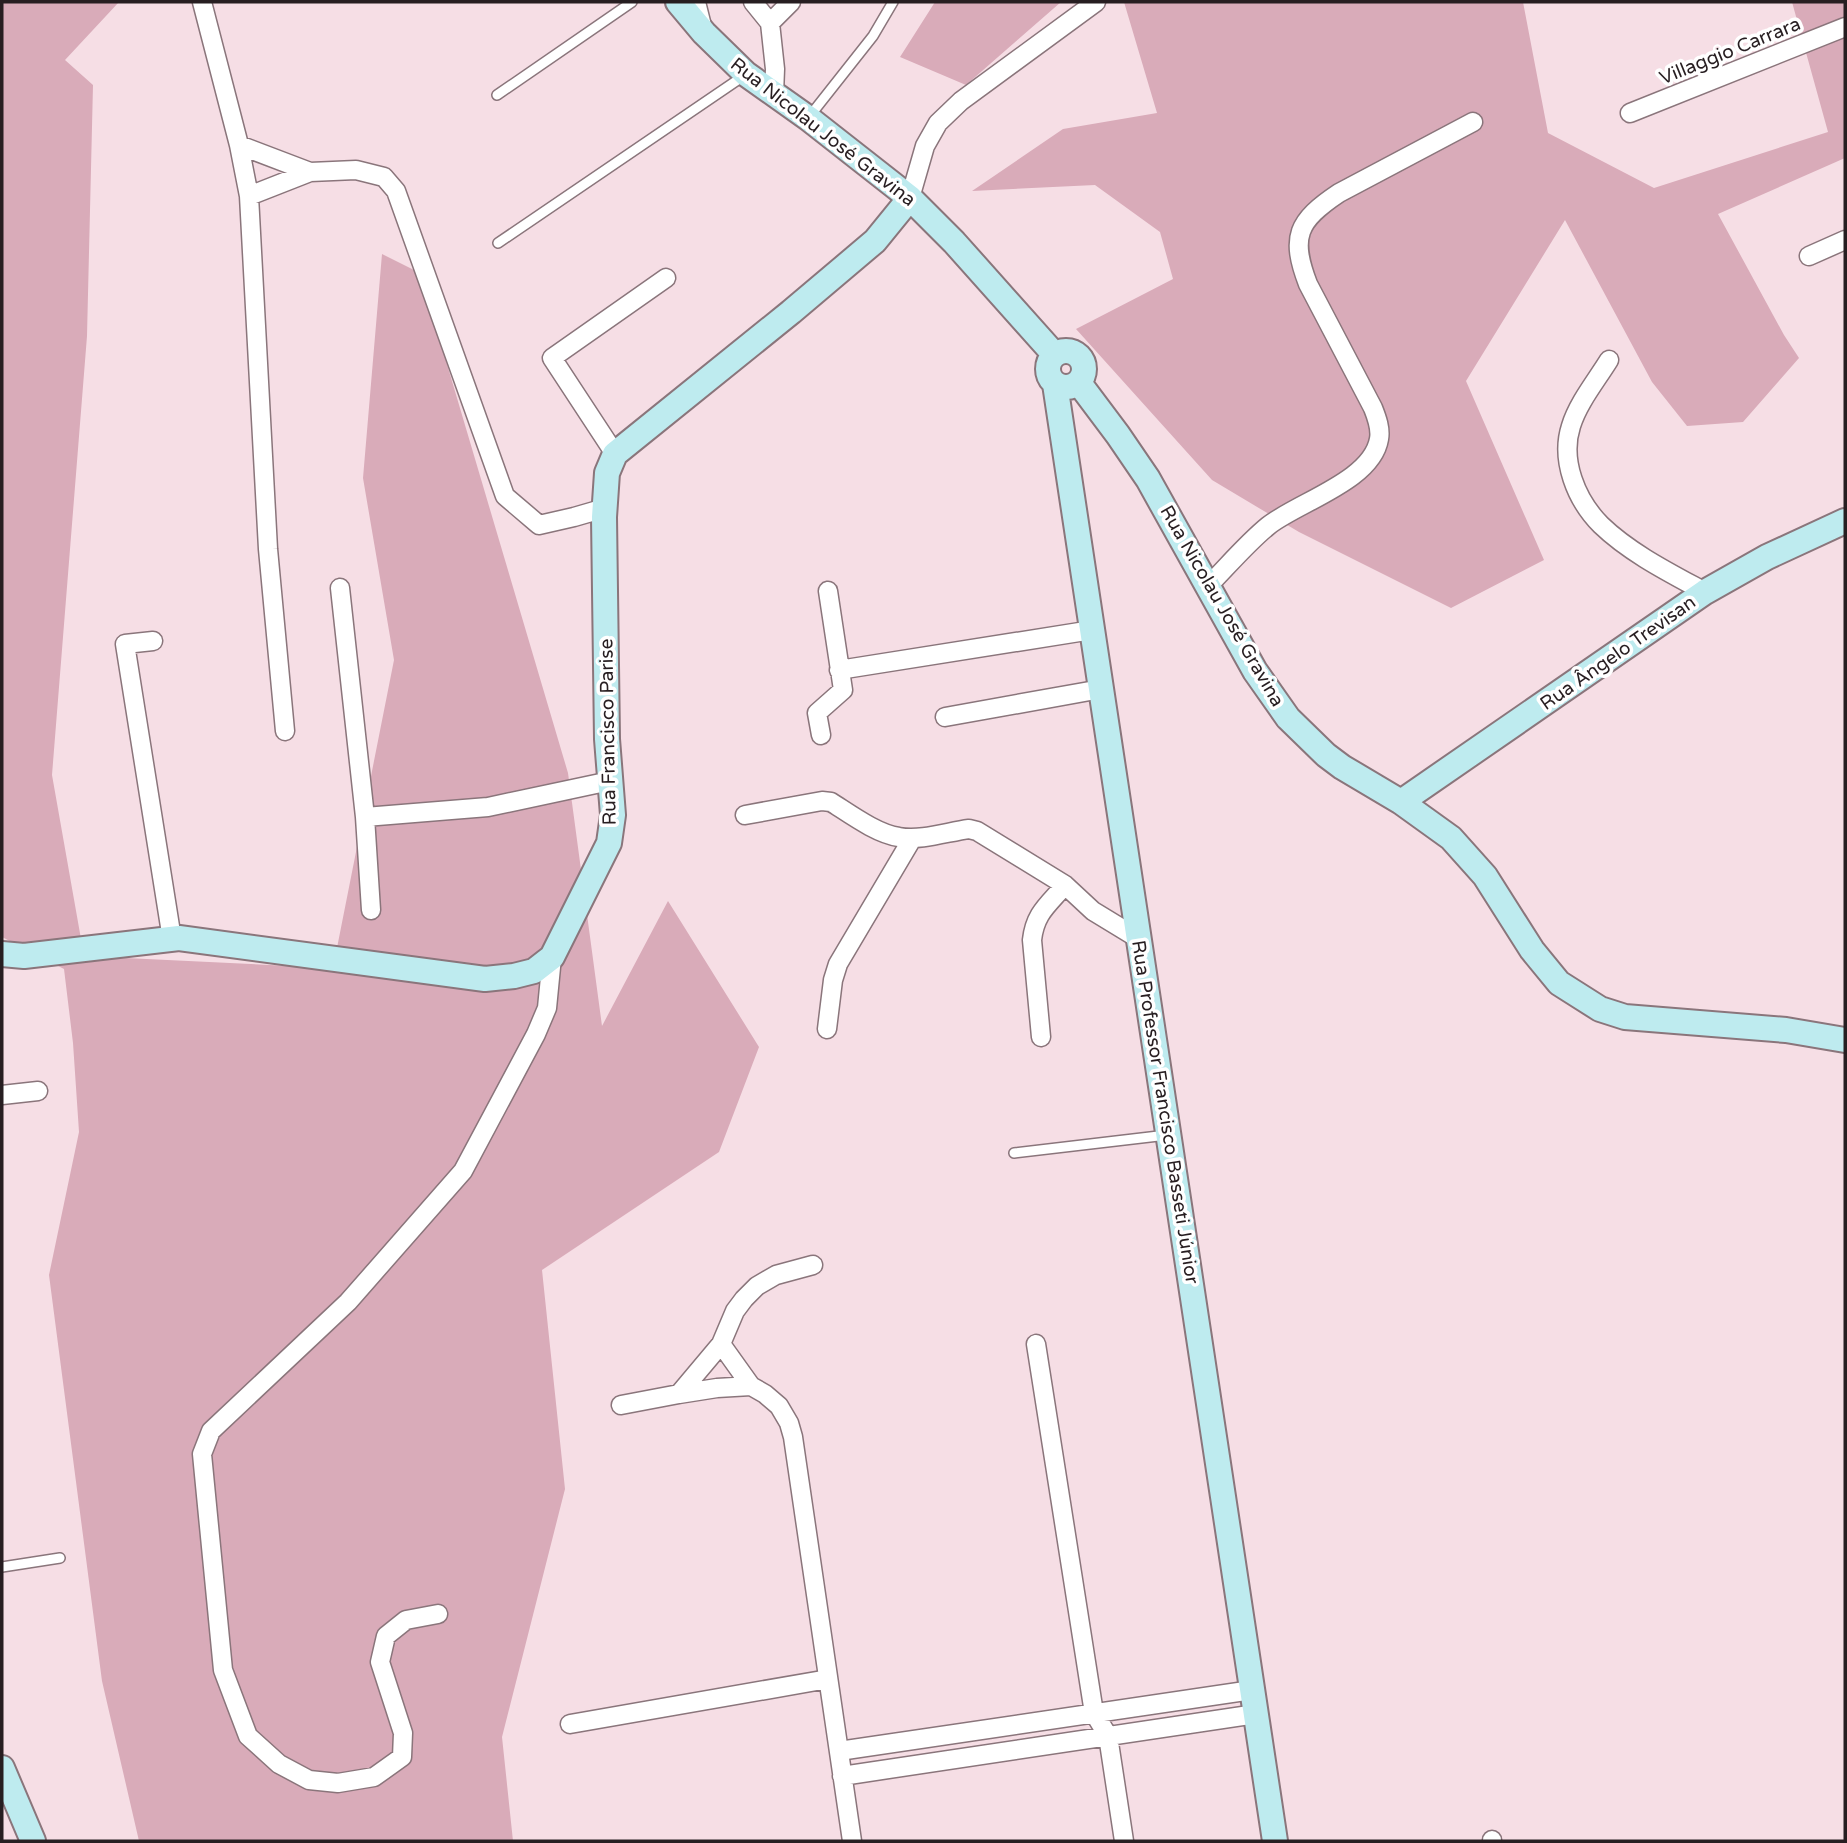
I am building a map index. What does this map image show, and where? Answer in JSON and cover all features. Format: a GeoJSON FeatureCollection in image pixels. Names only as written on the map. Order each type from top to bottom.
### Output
{"type":"FeatureCollection","features":[{"type":"Feature","properties":{"kind":"main road","name":"Rua Nicolau José Gravina"},"geometry":{"type":"LineString","coordinates":[[678,2],[704,33],[746,74],[808,118],[910,198],[1054,354]]}},
{"type":"Feature","properties":{"kind":"main road"},"geometry":{"type":"LineString","coordinates":[[615,454],[875,241],[910,198]]}},
{"type":"Feature","properties":{"kind":"main road","name":"Rua Professor Francisco Basseti Júnior"},"geometry":{"type":"LineString","coordinates":[[1054,354],[1048,370],[1051,380],[1067,383],[1092,630],[1275,1841]]}},
{"type":"Feature","properties":{"kind":"main road","name":"Rua Nicolau José Gravina"},"geometry":{"type":"LineString","coordinates":[[1067,383],[1118,435],[1148,480],[1255,671],[1288,718],[1342,767],[1401,802],[1451,838],[1485,876],[1532,950],[1559,983],[1600,1009],[1625,1017],[1786,1030],[1845,1040]]}},
{"type":"Feature","properties":{"kind":"main road","name":"Rua Francisco Parise"},"geometry":{"type":"LineString","coordinates":[[552,957],[609,843],[613,815],[607,739],[605,508],[607,473],[615,454]]}},
{"type":"Feature","properties":{"kind":"main road","name":"Rua Ângelo Trevisan"},"geometry":{"type":"LineString","coordinates":[[1401,802],[1705,592],[1767,557],[1845,521]]}},
{"type":"Feature","properties":{"kind":"main road"},"geometry":{"type":"LineString","coordinates":[[2,954],[51,954],[179,938],[485,979],[534,971],[552,957]]}},
{"type":"Feature","properties":{"kind":"main road"},"geometry":{"type":"LineString","coordinates":[[2,1768],[33,1841]]}},
{"type":"Feature","properties":{"kind":"street"},"geometry":{"type":"LineString","coordinates":[[202,2],[239,145],[248,196],[268,549],[285,731]]}},
{"type":"Feature","properties":{"kind":"street"},"geometry":{"type":"LineString","coordinates":[[696,2],[704,33]]}},
{"type":"Feature","properties":{"kind":"street"},"geometry":{"type":"LineString","coordinates":[[752,2],[770,23],[775,69],[774,94]]}},
{"type":"Feature","properties":{"kind":"street"},"geometry":{"type":"LineString","coordinates":[[770,23],[791,2]]}},
{"type":"Feature","properties":{"kind":"street"},"geometry":{"type":"LineString","coordinates":[[910,198],[925,146],[938,122],[961,101],[1096,2]]}},
{"type":"Feature","properties":{"kind":"street","name":"Villaggio Carrara"},"geometry":{"type":"LineString","coordinates":[[1630,113],[1845,27]]}},
{"type":"Feature","properties":{"kind":"street"},"geometry":{"type":"LineString","coordinates":[[1208,587],[1270,525],[1345,482],[1362,468],[1373,454],[1379,439],[1378,422],[1373,408],[1308,284],[1300,263],[1297,245],[1304,225],[1320,206],[1339,192],[1473,122]]}},
{"type":"Feature","properties":{"kind":"street"},"geometry":{"type":"LineString","coordinates":[[239,145],[310,172]]}},
{"type":"Feature","properties":{"kind":"street"},"geometry":{"type":"LineString","coordinates":[[248,196],[310,172],[356,170],[384,177],[396,191],[505,496],[539,525],[605,508]]}},
{"type":"Feature","properties":{"kind":"street"},"geometry":{"type":"LineString","coordinates":[[1809,256],[1845,240]]}},
{"type":"Feature","properties":{"kind":"street"},"geometry":{"type":"LineString","coordinates":[[615,454],[552,358],[666,278]]}},
{"type":"Feature","properties":{"kind":"street"},"geometry":{"type":"LineString","coordinates":[[1609,360],[1571,426],[1567,450],[1570,471],[1580,496],[1600,524],[1627,545],[1705,592]]}},
{"type":"Feature","properties":{"kind":"street"},"geometry":{"type":"LineString","coordinates":[[340,588],[365,817],[371,910]]}},
{"type":"Feature","properties":{"kind":"street"},"geometry":{"type":"LineString","coordinates":[[821,735],[817,713],[843,690],[828,591]]}},
{"type":"Feature","properties":{"kind":"street"},"geometry":{"type":"LineString","coordinates":[[839,670],[1092,630]]}},
{"type":"Feature","properties":{"kind":"street"},"geometry":{"type":"LineString","coordinates":[[153,641],[125,643],[172,939]]}},
{"type":"Feature","properties":{"kind":"street"},"geometry":{"type":"LineString","coordinates":[[944,717],[1101,689]]}},
{"type":"Feature","properties":{"kind":"street"},"geometry":{"type":"LineString","coordinates":[[365,817],[488,807],[610,781]]}},
{"type":"Feature","properties":{"kind":"street"},"geometry":{"type":"LineString","coordinates":[[745,815],[822,801],[897,837],[912,839],[969,829],[977,831],[1065,885],[1093,911],[1139,939]]}},
{"type":"Feature","properties":{"kind":"street"},"geometry":{"type":"LineString","coordinates":[[827,1029],[833,980],[838,964],[912,839]]}},
{"type":"Feature","properties":{"kind":"street"},"geometry":{"type":"LineString","coordinates":[[1041,1038],[1032,940],[1034,927],[1038,916],[1065,885]]}},
{"type":"Feature","properties":{"kind":"street"},"geometry":{"type":"LineString","coordinates":[[438,1614],[406,1620],[386,1636],[380,1662],[403,1733],[402,1757],[374,1777],[338,1783],[309,1780],[279,1764],[248,1736],[223,1670],[202,1454],[211,1431],[348,1303],[463,1171],[536,1034],[547,1008],[552,957]]}},
{"type":"Feature","properties":{"kind":"street"},"geometry":{"type":"LineString","coordinates":[[2,1096],[38,1091]]}},
{"type":"Feature","properties":{"kind":"street"},"geometry":{"type":"LineString","coordinates":[[679,1394],[721,1344],[736,1311],[757,1286],[776,1275],[813,1265]]}},
{"type":"Feature","properties":{"kind":"street"},"geometry":{"type":"LineString","coordinates":[[721,1344],[751,1386],[779,1406],[789,1423],[793,1437],[852,1841]]}},
{"type":"Feature","properties":{"kind":"street"},"geometry":{"type":"LineString","coordinates":[[1036,1344],[1094,1713],[1108,1736],[1124,1841]]}},
{"type":"Feature","properties":{"kind":"street"},"geometry":{"type":"LineString","coordinates":[[621,1405],[717,1388],[751,1386]]}},
{"type":"Feature","properties":{"kind":"street"},"geometry":{"type":"LineString","coordinates":[[570,1724],[828,1679]]}},
{"type":"Feature","properties":{"kind":"street"},"geometry":{"type":"LineString","coordinates":[[839,1751],[1094,1713],[1254,1702]]}},
{"type":"Feature","properties":{"kind":"street"},"geometry":{"type":"LineString","coordinates":[[842,1776],[1108,1736],[1254,1702]]}},
{"type":"Feature","properties":{"kind":"lane"},"geometry":{"type":"LineString","coordinates":[[497,96],[632,2]]}},
{"type":"Feature","properties":{"kind":"lane"},"geometry":{"type":"LineString","coordinates":[[808,118],[873,36],[893,2]]}},
{"type":"Feature","properties":{"kind":"lane"},"geometry":{"type":"LineString","coordinates":[[498,243],[746,74]]}},
{"type":"Feature","properties":{"kind":"lane"},"geometry":{"type":"LineString","coordinates":[[1014,1153],[1168,1134]]}},
{"type":"Feature","properties":{"kind":"lane"},"geometry":{"type":"LineString","coordinates":[[2,1567],[60,1558]]}},
{"type":"Feature","properties":{"kind":"shaded area"},"geometry":{"type":"Polygon","coordinates":[[[2,2],[119,2],[65,60],[93,85],[87,336],[52,775],[84,956],[333,968],[394,660],[363,478],[382,254],[420,273],[568,773],[602,1026],[668,901],[759,1047],[719,1152],[542,1270],[565,1489],[502,1737],[513,1841],[139,1841],[102,1681],[49,1275],[79,1132],[73,1043],[64,969],[2,937],[2,2]]]}},
{"type":"Feature","properties":{"kind":"shaded area"},"geometry":{"type":"Polygon","coordinates":[[[935,2],[1061,2],[966,85],[900,57],[935,2]]]}},
{"type":"Feature","properties":{"kind":"shaded area"},"geometry":{"type":"Polygon","coordinates":[[[1124,2],[1523,2],[1548,133],[1654,188],[1828,132],[1792,2],[1845,2],[1845,158],[1718,214],[1799,358],[1743,422],[1687,426],[1652,382],[1565,220],[1466,381],[1544,560],[1451,608],[1299,532],[1212,480],[1076,329],[1173,279],[1160,232],[1095,185],[972,191],[1063,129],[1157,113],[1124,2]]]}}]}
